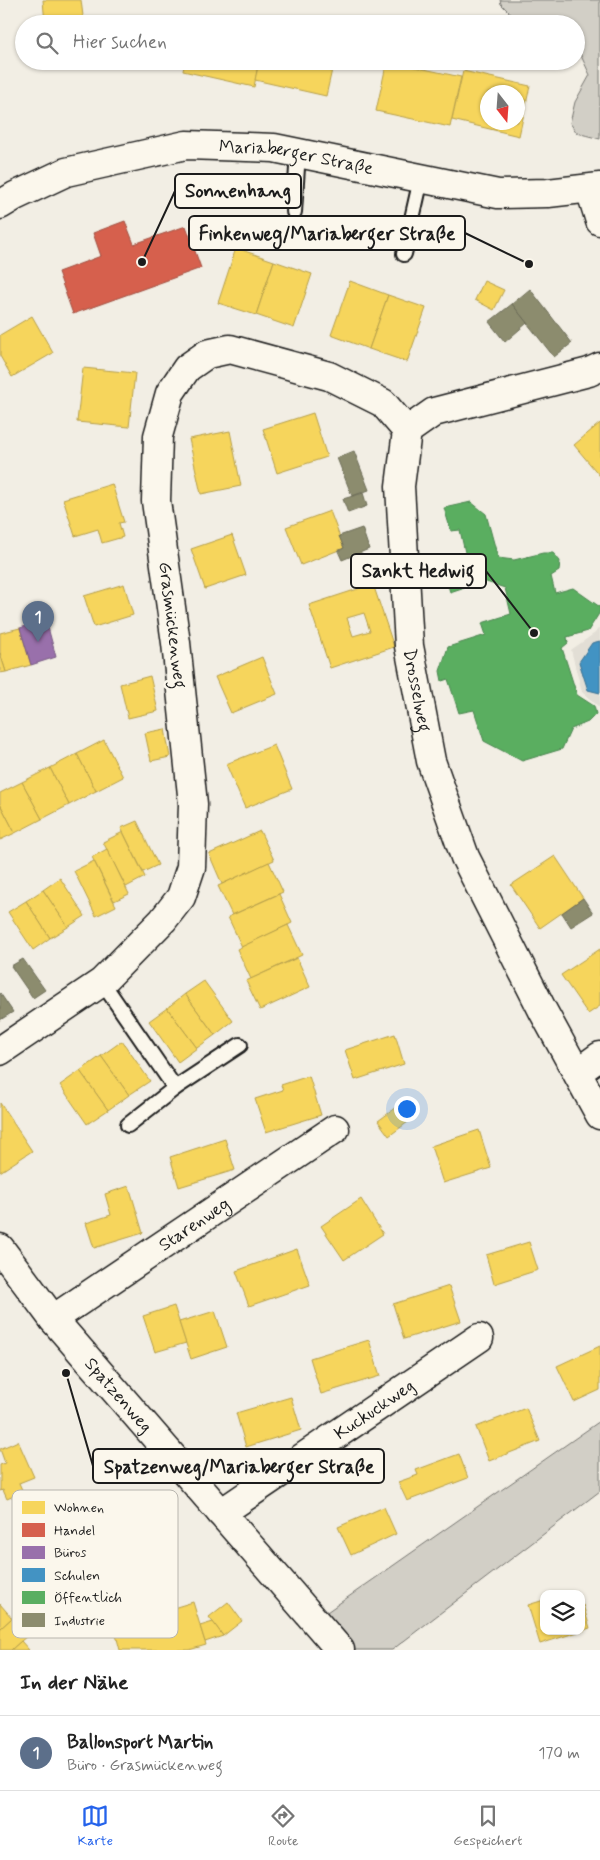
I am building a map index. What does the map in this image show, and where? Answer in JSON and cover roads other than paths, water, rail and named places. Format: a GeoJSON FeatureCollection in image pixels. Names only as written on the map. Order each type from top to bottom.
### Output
{"type":"FeatureCollection","features":[{"type":"Feature","properties":{"kind":"street","name":"Mariaberger Straße"},"geometry":{"type":"LineString","coordinates":[[0,205],[66,172],[186,145],[274,148],[498,194],[548,193],[595,188]]}},
{"type":"Feature","properties":{"kind":"street"},"geometry":{"type":"LineString","coordinates":[[595,188],[600,221]]}},
{"type":"Feature","properties":{"kind":"street","name":"Grasmückenweg"},"geometry":{"type":"LineString","coordinates":[[0,1051],[102,982],[163,920],[181,897],[190,867],[193,804],[176,643],[156,500],[158,436],[170,393],[187,368],[207,354],[230,349],[329,376],[383,402],[407,431]]}},
{"type":"Feature","properties":{"kind":"street"},"geometry":{"type":"LineString","coordinates":[[407,431],[434,412],[589,372],[600,367]]}},
{"type":"Feature","properties":{"kind":"street","name":"Drosselweg"},"geometry":{"type":"LineString","coordinates":[[407,431],[400,486],[409,646],[431,761],[465,857],[543,1010],[600,1115]]}},
{"type":"Feature","properties":{"kind":"street"},"geometry":{"type":"LineString","coordinates":[[578,1072],[600,1056]]}},
{"type":"Feature","properties":{"kind":"street","name":"Starenweg"},"geometry":{"type":"LineString","coordinates":[[53,1319],[335,1129]]}},
{"type":"Feature","properties":{"kind":"street","name":"Spatzenweg"},"geometry":{"type":"LineString","coordinates":[[0,1248],[53,1319],[340,1650]]}},
{"type":"Feature","properties":{"kind":"street","name":"Kuckuckweg"},"geometry":{"type":"LineString","coordinates":[[221,1513],[478,1338]]}},
{"type":"Feature","properties":{"kind":"lane"},"geometry":{"type":"LineString","coordinates":[[294,212],[298,153]]}},
{"type":"Feature","properties":{"kind":"lane"},"geometry":{"type":"LineString","coordinates":[[404,254],[421,179]]}},
{"type":"Feature","properties":{"kind":"lane"},"geometry":{"type":"LineString","coordinates":[[102,982],[175,1088]]}},
{"type":"Feature","properties":{"kind":"lane"},"geometry":{"type":"LineString","coordinates":[[128,1125],[175,1088],[240,1045]]}},
{"type":"Feature","properties":{"kind":"place","name":"Sonnenhang"},"geometry":{"type":"Point","coordinates":[142,262]}},
{"type":"Feature","properties":{"kind":"place","name":"Finkenweg/Mariaberger Straße"},"geometry":{"type":"Point","coordinates":[529,264]}},
{"type":"Feature","properties":{"kind":"place","name":"Sankt Hedwig"},"geometry":{"type":"Point","coordinates":[534,633]}},
{"type":"Feature","properties":{"kind":"place","name":"Ballonsport Martin"},"geometry":{"type":"Point","coordinates":[38,642]}},
{"type":"Feature","properties":{"kind":"place","name":"Spatzenweg/Mariaberger Straße"},"geometry":{"type":"Point","coordinates":[66,1373]}}]}
